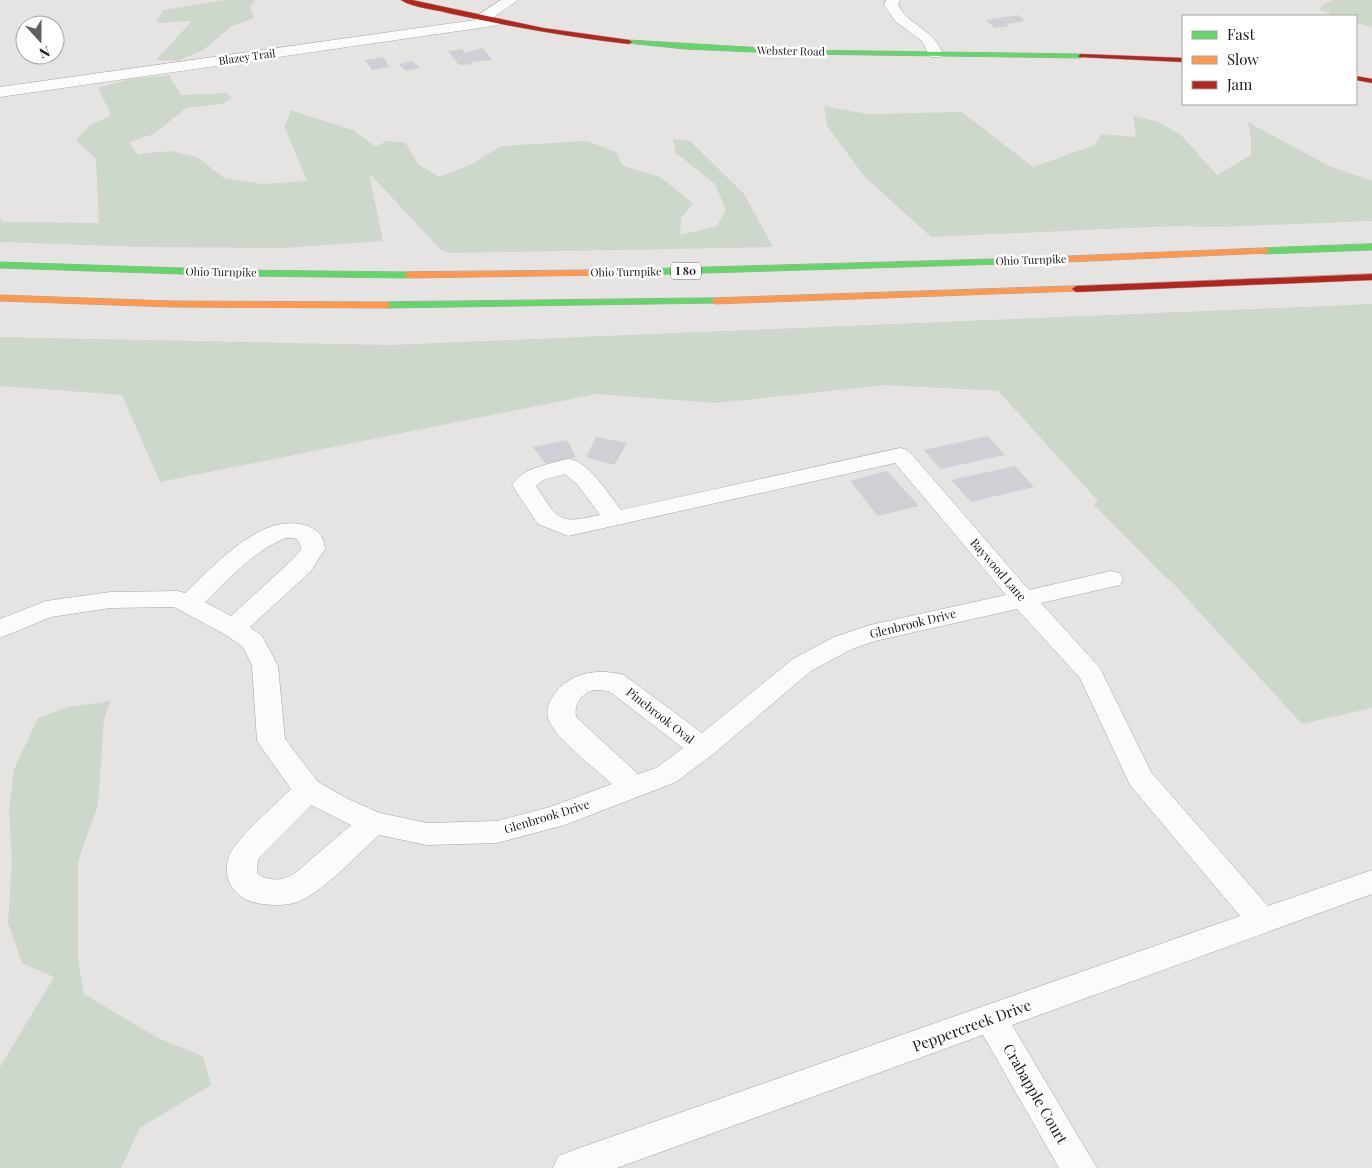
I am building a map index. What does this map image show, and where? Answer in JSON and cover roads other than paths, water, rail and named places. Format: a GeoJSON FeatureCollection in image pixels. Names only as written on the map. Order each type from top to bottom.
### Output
{"type":"FeatureCollection","features":[{"type":"Feature","properties":{"kind":"main road","name":"Webster Road"},"geometry":{"type":"LineString","coordinates":[[404,0],[487,21],[595,40],[687,49],[1182,60]]}},
{"type":"Feature","properties":{"kind":"main road"},"geometry":{"type":"LineString","coordinates":[[1357,78],[1372,81]]}},
{"type":"Feature","properties":{"kind":"main road","name":"Ohio Turnpike"},"geometry":{"type":"LineString","coordinates":[[0,265],[151,271],[481,275],[818,269],[1372,247]]}},
{"type":"Feature","properties":{"kind":"main road"},"geometry":{"type":"LineString","coordinates":[[0,298],[124,304],[479,306],[814,300],[1372,277]]}},
{"type":"Feature","properties":{"kind":"street"},"geometry":{"type":"LineString","coordinates":[[487,21],[511,0]]}},
{"type":"Feature","properties":{"kind":"street"},"geometry":{"type":"LineString","coordinates":[[893,0],[891,4],[894,13],[929,38],[935,54]]}},
{"type":"Feature","properties":{"kind":"street","name":"Blazey Trail"},"geometry":{"type":"LineString","coordinates":[[0,92],[487,21]]}},
{"type":"Feature","properties":{"kind":"street"},"geometry":{"type":"LineString","coordinates":[[911,26],[915,33],[918,54]]}},
{"type":"Feature","properties":{"kind":"street","name":"Baywood Lane"},"geometry":{"type":"LineString","coordinates":[[615,518],[900,454],[1022,598],[1090,674],[1140,778],[1263,922]]}},
{"type":"Feature","properties":{"kind":"street"},"geometry":{"type":"LineString","coordinates":[[188,604],[265,537],[292,529],[299,530],[312,540],[313,549],[301,566],[233,628]]}},
{"type":"Feature","properties":{"kind":"street","name":"Glenbrook Drive"},"geometry":{"type":"LineString","coordinates":[[0,629],[46,609],[110,600],[178,599],[233,628],[253,642],[266,666],[271,741],[308,790],[338,807],[374,823],[427,834],[498,832],[555,817],[666,775],[702,748],[802,665],[843,642],[870,634],[1111,578]]}},
{"type":"Feature","properties":{"kind":"street","name":"Pinebrook Oval"},"geometry":{"type":"LineString","coordinates":[[634,787],[569,729],[562,718],[561,706],[568,694],[578,686],[594,681],[615,682],[702,748]]}},
{"type":"Feature","properties":{"kind":"street"},"geometry":{"type":"LineString","coordinates":[[308,790],[245,854],[241,867],[242,878],[257,891],[289,892],[305,883],[374,823]]}},
{"type":"Feature","properties":{"kind":"street","name":"Peppercreek Drive"},"geometry":{"type":"LineString","coordinates":[[571,1168],[1372,882]]}},
{"type":"Feature","properties":{"kind":"street","name":"Crabapple Court"},"geometry":{"type":"LineString","coordinates":[[991,1019],[1079,1168]]}}]}
